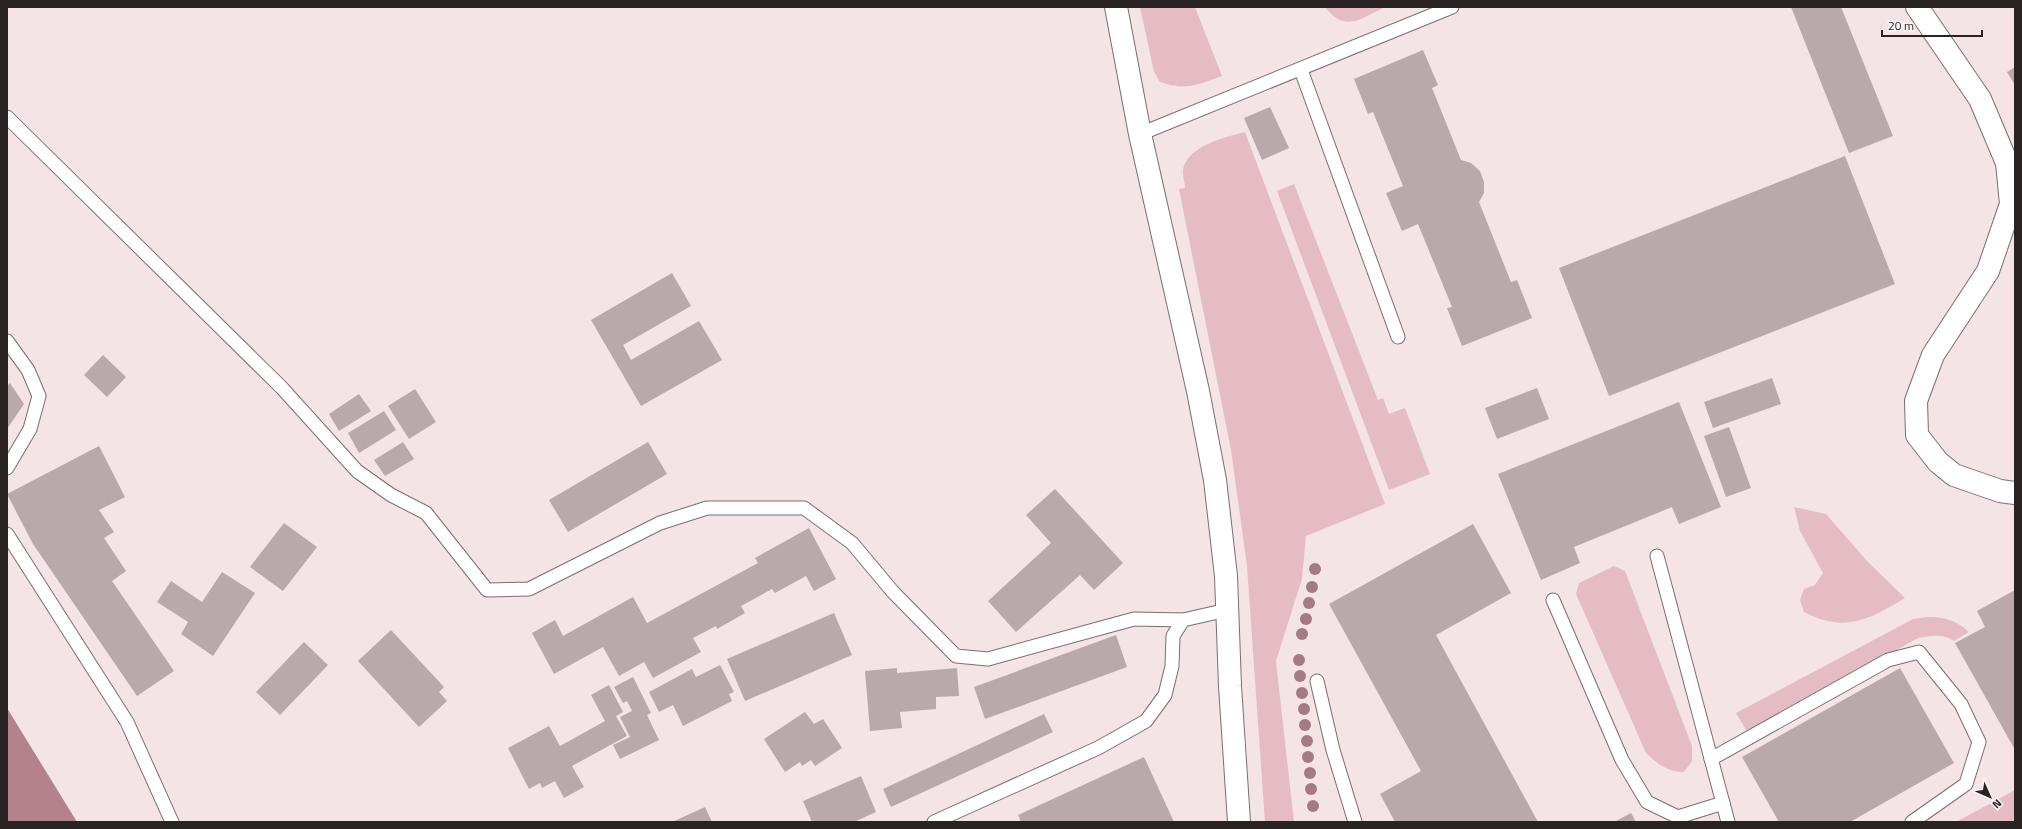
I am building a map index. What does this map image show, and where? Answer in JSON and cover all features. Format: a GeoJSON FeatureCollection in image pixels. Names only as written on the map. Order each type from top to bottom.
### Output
{"type":"FeatureCollection","features":[{"type":"Feature","properties":{"kind":"street"},"geometry":{"type":"LineString","coordinates":[[1116,7],[1140,134],[1198,392],[1214,480],[1226,576],[1230,686],[1239,822]]}},
{"type":"Feature","properties":{"kind":"street"},"geometry":{"type":"LineString","coordinates":[[1918,7],[1980,99],[2007,163],[2011,204],[1988,271],[1933,355],[1916,401],[1917,435],[1938,462],[1954,475],[2000,491],[2015,493]]}},
{"type":"Feature","properties":{"kind":"lane"},"geometry":{"type":"LineString","coordinates":[[1140,134],[1301,70],[1452,7]]}},
{"type":"Feature","properties":{"kind":"lane"},"geometry":{"type":"LineString","coordinates":[[1301,70],[1398,337]]}},
{"type":"Feature","properties":{"kind":"lane"},"geometry":{"type":"LineString","coordinates":[[7,118],[282,388],[357,471],[391,495],[426,513],[486,590],[529,589],[660,523],[707,508],[804,508],[852,543],[893,592],[956,656],[988,659],[1134,619],[1183,620],[1227,610]]}},
{"type":"Feature","properties":{"kind":"lane"},"geometry":{"type":"LineString","coordinates":[[7,341],[28,370],[40,396],[30,429],[7,468]]}},
{"type":"Feature","properties":{"kind":"lane"},"geometry":{"type":"LineString","coordinates":[[7,534],[126,722],[172,822]]}},
{"type":"Feature","properties":{"kind":"lane"},"geometry":{"type":"LineString","coordinates":[[1657,556],[1728,822]]}},
{"type":"Feature","properties":{"kind":"lane"},"geometry":{"type":"LineString","coordinates":[[1553,600],[1622,760],[1647,802],[1678,817],[1723,802]]}},
{"type":"Feature","properties":{"kind":"lane"},"geometry":{"type":"LineString","coordinates":[[934,822],[1098,748],[1146,721],[1165,695],[1172,666],[1173,636],[1183,620]]}},
{"type":"Feature","properties":{"kind":"lane"},"geometry":{"type":"LineString","coordinates":[[1711,759],[1888,660],[1919,652],[1961,704],[1979,742],[1966,784],[1912,822]]}},
{"type":"Feature","properties":{"kind":"lane"},"geometry":{"type":"LineString","coordinates":[[1317,680],[1333,750],[1355,822]]}},
{"type":"Feature","properties":{"kind":"shaded area"},"geometry":{"type":"Polygon","coordinates":[[[1140,7],[1195,7],[1222,76],[1191,86],[1169,85],[1160,82],[1154,72],[1140,7]]]}},
{"type":"Feature","properties":{"kind":"shaded area"},"geometry":{"type":"Polygon","coordinates":[[[1325,7],[1385,7],[1360,19],[1346,22],[1339,20],[1332,15],[1325,7]]]}},
{"type":"Feature","properties":{"kind":"shaded area"},"geometry":{"type":"Polygon","coordinates":[[[1245,132],[1385,504],[1306,536],[1302,579],[1276,661],[1294,822],[1265,822],[1247,566],[1231,450],[1179,189],[1185,188],[1183,169],[1193,154],[1209,143],[1245,132]]]}},
{"type":"Feature","properties":{"kind":"shaded area"},"geometry":{"type":"Polygon","coordinates":[[[1294,184],[1378,400],[1383,398],[1389,414],[1405,408],[1430,474],[1389,490],[1277,191],[1294,184]]]}},
{"type":"Feature","properties":{"kind":"shaded area"},"geometry":{"type":"Polygon","coordinates":[[[1794,507],[1826,514],[1867,561],[1905,598],[1868,618],[1844,623],[1832,622],[1804,612],[1800,600],[1804,589],[1815,585],[1823,573],[1800,531],[1794,507]]]}},
{"type":"Feature","properties":{"kind":"shaded area"},"geometry":{"type":"Polygon","coordinates":[[[1614,566],[1625,571],[1692,746],[1692,761],[1684,772],[1673,771],[1663,767],[1646,753],[1576,594],[1579,583],[1614,566]]]}},
{"type":"Feature","properties":{"kind":"shaded area"},"geometry":{"type":"Polygon","coordinates":[[[1939,617],[1950,620],[1965,628],[1969,632],[1954,641],[1950,638],[1941,636],[1918,638],[1748,733],[1736,713],[1913,619],[1939,617]]]}},
{"type":"Feature","properties":{"kind":"shaded area"},"geometry":{"type":"Polygon","coordinates":[[[7,708],[77,822],[7,822],[7,708]]]}},
{"type":"Feature","properties":{"kind":"shaded area"},"geometry":{"type":"Polygon","coordinates":[[[2015,790],[2015,822],[1956,822],[2015,790]]]}},
{"type":"Feature","properties":{"kind":"building"},"geometry":{"type":"Polygon","coordinates":[[[1791,7],[1841,7],[1893,136],[1849,153],[1791,7]]]}},
{"type":"Feature","properties":{"kind":"building"},"geometry":{"type":"Polygon","coordinates":[[[1423,50],[1438,85],[1432,88],[1461,160],[1471,163],[1480,171],[1484,182],[1484,193],[1479,202],[1511,282],[1517,280],[1532,318],[1462,346],[1447,308],[1452,307],[1418,224],[1402,231],[1386,193],[1403,186],[1373,112],[1368,114],[1354,79],[1423,50]]]}},
{"type":"Feature","properties":{"kind":"building"},"geometry":{"type":"Polygon","coordinates":[[[2015,67],[2015,85],[2007,72],[2015,67]]]}},
{"type":"Feature","properties":{"kind":"building"},"geometry":{"type":"Polygon","coordinates":[[[1270,107],[1289,148],[1262,160],[1244,118],[1270,107]]]}},
{"type":"Feature","properties":{"kind":"building"},"geometry":{"type":"Polygon","coordinates":[[[1845,156],[1895,284],[1609,396],[1559,268],[1845,156]]]}},
{"type":"Feature","properties":{"kind":"building"},"geometry":{"type":"Polygon","coordinates":[[[672,273],[691,306],[623,345],[631,360],[699,321],[722,360],[641,406],[591,320],[672,273]]]}},
{"type":"Feature","properties":{"kind":"building"},"geometry":{"type":"Polygon","coordinates":[[[103,355],[126,377],[107,397],[84,375],[103,355]]]}},
{"type":"Feature","properties":{"kind":"building"},"geometry":{"type":"Polygon","coordinates":[[[1772,378],[1781,404],[1713,428],[1704,402],[1772,378]]]}},
{"type":"Feature","properties":{"kind":"building"},"geometry":{"type":"Polygon","coordinates":[[[10,383],[24,404],[7,429],[7,386],[10,383]]]}},
{"type":"Feature","properties":{"kind":"building"},"geometry":{"type":"Polygon","coordinates":[[[1537,388],[1549,419],[1497,439],[1485,408],[1537,388]]]}},
{"type":"Feature","properties":{"kind":"building"},"geometry":{"type":"Polygon","coordinates":[[[415,389],[436,422],[409,439],[388,406],[415,389]]]}},
{"type":"Feature","properties":{"kind":"building"},"geometry":{"type":"Polygon","coordinates":[[[359,394],[371,411],[339,431],[329,414],[359,394]]]}},
{"type":"Feature","properties":{"kind":"building"},"geometry":{"type":"Polygon","coordinates":[[[1679,402],[1721,507],[1679,524],[1672,507],[1574,547],[1580,563],[1541,580],[1498,474],[1679,402]]]}},
{"type":"Feature","properties":{"kind":"building"},"geometry":{"type":"Polygon","coordinates":[[[384,411],[396,430],[359,453],[348,433],[384,411]]]}},
{"type":"Feature","properties":{"kind":"building"},"geometry":{"type":"Polygon","coordinates":[[[1729,427],[1751,488],[1726,497],[1704,436],[1729,427]]]}},
{"type":"Feature","properties":{"kind":"building"},"geometry":{"type":"Polygon","coordinates":[[[403,442],[414,459],[385,476],[374,460],[403,442]]]}},
{"type":"Feature","properties":{"kind":"building"},"geometry":{"type":"Polygon","coordinates":[[[648,442],[667,474],[568,532],[549,500],[648,442]]]}},
{"type":"Feature","properties":{"kind":"building"},"geometry":{"type":"Polygon","coordinates":[[[99,446],[125,497],[99,510],[114,532],[104,538],[126,571],[112,581],[174,671],[137,696],[33,544],[7,494],[99,446]]]}},
{"type":"Feature","properties":{"kind":"building"},"geometry":{"type":"Polygon","coordinates":[[[1055,489],[1123,563],[1094,590],[1080,575],[1016,632],[988,601],[1051,543],[1026,515],[1055,489]]]}},
{"type":"Feature","properties":{"kind":"building"},"geometry":{"type":"Polygon","coordinates":[[[284,523],[317,547],[283,591],[250,567],[284,523]]]}},
{"type":"Feature","properties":{"kind":"building"},"geometry":{"type":"Polygon","coordinates":[[[1473,524],[1511,593],[1436,635],[1538,822],[1395,822],[1380,794],[1421,771],[1329,604],[1473,524]]]}},
{"type":"Feature","properties":{"kind":"building"},"geometry":{"type":"Polygon","coordinates":[[[809,528],[836,579],[814,591],[806,576],[775,593],[772,589],[741,606],[745,613],[717,629],[716,626],[693,638],[701,652],[653,678],[644,662],[619,676],[603,647],[554,674],[532,633],[555,620],[563,636],[633,597],[647,623],[758,563],[755,558],[809,528]]]}},
{"type":"Feature","properties":{"kind":"building"},"geometry":{"type":"Polygon","coordinates":[[[222,572],[255,593],[213,656],[181,634],[188,622],[157,602],[171,581],[202,602],[222,572]]]}},
{"type":"Feature","properties":{"kind":"building"},"geometry":{"type":"Polygon","coordinates":[[[2015,590],[2015,750],[1955,643],[1985,627],[1977,611],[2015,590]]]}},
{"type":"Feature","properties":{"kind":"building"},"geometry":{"type":"Polygon","coordinates":[[[834,613],[852,655],[745,701],[727,659],[834,613]]]}},
{"type":"Feature","properties":{"kind":"building"},"geometry":{"type":"Polygon","coordinates":[[[391,630],[444,687],[439,692],[447,701],[419,727],[358,661],[391,630]]]}},
{"type":"Feature","properties":{"kind":"building"},"geometry":{"type":"Polygon","coordinates":[[[1116,635],[1127,667],[985,719],[974,687],[1116,635]]]}},
{"type":"Feature","properties":{"kind":"building"},"geometry":{"type":"Polygon","coordinates":[[[304,642],[328,665],[280,715],[256,692],[304,642]]]}},
{"type":"Feature","properties":{"kind":"building"},"geometry":{"type":"Polygon","coordinates":[[[720,665],[734,692],[729,694],[732,701],[683,726],[673,705],[659,712],[649,692],[692,669],[696,677],[720,665]]]}},
{"type":"Feature","properties":{"kind":"building"},"geometry":{"type":"Polygon","coordinates":[[[897,668],[897,673],[957,668],[959,696],[936,697],[936,709],[900,712],[902,728],[870,731],[865,671],[897,668]]]}},
{"type":"Feature","properties":{"kind":"building"},"geometry":{"type":"Polygon","coordinates":[[[1900,668],[1954,763],[1850,822],[1779,822],[1742,757],[1900,668]]]}},
{"type":"Feature","properties":{"kind":"building"},"geometry":{"type":"Polygon","coordinates":[[[633,677],[651,713],[647,715],[659,740],[620,759],[613,745],[630,737],[620,717],[632,711],[627,701],[623,703],[614,687],[633,677]]]}},
{"type":"Feature","properties":{"kind":"building"},"geometry":{"type":"Polygon","coordinates":[[[609,685],[623,712],[616,716],[627,736],[572,766],[584,787],[564,798],[555,781],[542,788],[540,783],[529,789],[508,748],[549,726],[560,746],[605,721],[591,695],[609,685]]]}},
{"type":"Feature","properties":{"kind":"building"},"geometry":{"type":"Polygon","coordinates":[[[805,712],[814,724],[823,719],[842,748],[815,766],[811,760],[802,766],[800,762],[785,772],[764,739],[805,712]]]}},
{"type":"Feature","properties":{"kind":"building"},"geometry":{"type":"Polygon","coordinates":[[[1044,714],[1053,732],[891,807],[883,789],[1044,714]]]}},
{"type":"Feature","properties":{"kind":"building"},"geometry":{"type":"Polygon","coordinates":[[[1144,757],[1174,822],[1021,822],[1018,815],[1144,757]]]}},
{"type":"Feature","properties":{"kind":"building"},"geometry":{"type":"Polygon","coordinates":[[[861,776],[876,812],[854,822],[812,822],[803,801],[861,776]]]}},
{"type":"Feature","properties":{"kind":"building"},"geometry":{"type":"Polygon","coordinates":[[[705,807],[712,822],[672,822],[705,807]]]}},
{"type":"Feature","properties":{"kind":"building"},"geometry":{"type":"Polygon","coordinates":[[[1631,813],[1636,822],[1614,822],[1631,813]]]}}]}
